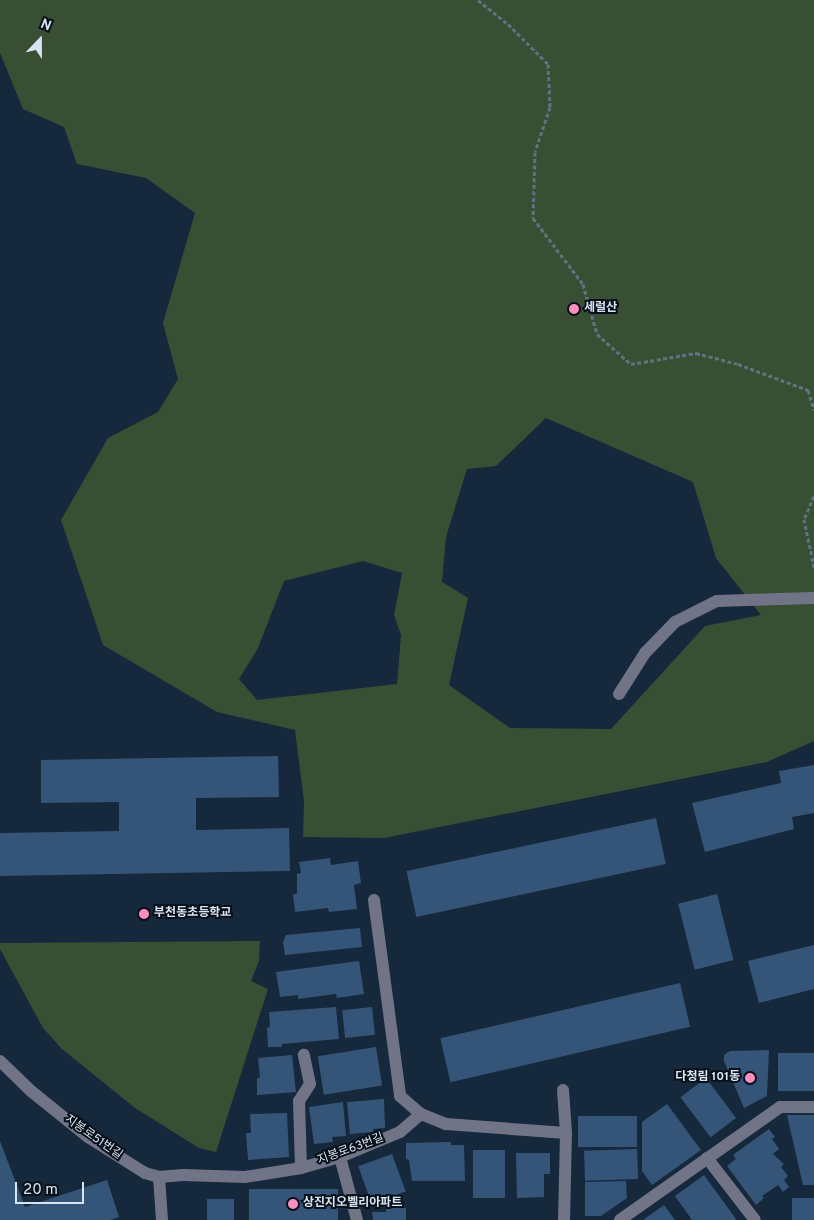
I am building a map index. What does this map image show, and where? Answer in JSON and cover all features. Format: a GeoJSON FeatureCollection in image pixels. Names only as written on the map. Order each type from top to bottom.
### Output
{"type":"FeatureCollection","features":[{"type":"Feature","properties":{"kind":"street"},"geometry":{"type":"LineString","coordinates":[[619,694],[645,652],[675,622],[717,601],[814,598]]}},
{"type":"Feature","properties":{"kind":"street"},"geometry":{"type":"LineString","coordinates":[[374,900],[400,1096],[420,1114],[446,1124],[566,1133]]}},
{"type":"Feature","properties":{"kind":"street","name":"지봉로63번길"},"geometry":{"type":"LineString","coordinates":[[304,1055],[310,1084],[299,1101],[301,1168],[340,1157],[400,1132],[420,1114]]}},
{"type":"Feature","properties":{"kind":"street","name":"지봉로51번길"},"geometry":{"type":"LineString","coordinates":[[0,1061],[31,1091],[88,1137],[144,1173],[159,1177]]}},
{"type":"Feature","properties":{"kind":"street"},"geometry":{"type":"LineString","coordinates":[[562,1090],[566,1133],[564,1220]]}},
{"type":"Feature","properties":{"kind":"street"},"geometry":{"type":"LineString","coordinates":[[620,1220],[780,1107],[814,1107]]}},
{"type":"Feature","properties":{"kind":"street"},"geometry":{"type":"LineString","coordinates":[[340,1157],[358,1220]]}},
{"type":"Feature","properties":{"kind":"street"},"geometry":{"type":"LineString","coordinates":[[707,1158],[751,1219]]}},
{"type":"Feature","properties":{"kind":"street"},"geometry":{"type":"LineString","coordinates":[[162,1220],[159,1177],[183,1175],[245,1177],[301,1168]]}},
{"type":"Feature","properties":{"kind":"path"},"geometry":{"type":"LineString","coordinates":[[478,0],[508,24],[548,64],[550,107],[535,152],[533,218],[583,284],[597,334],[631,364],[696,353],[738,364],[808,390],[814,410]]}},
{"type":"Feature","properties":{"kind":"path"},"geometry":{"type":"LineString","coordinates":[[814,496],[804,519],[814,567]]}},
{"type":"Feature","properties":{"kind":"green space"},"geometry":{"type":"Polygon","coordinates":[[[0,0],[814,0],[814,741],[767,762],[384,838],[303,837],[304,801],[295,730],[217,712],[103,645],[61,520],[108,438],[158,412],[178,379],[163,323],[195,213],[146,178],[77,164],[64,127],[23,109],[0,53],[0,0]],[[546,418],[496,466],[467,469],[446,537],[442,582],[468,598],[449,685],[510,728],[611,729],[705,626],[761,615],[716,558],[693,482],[546,418]],[[363,561],[284,581],[258,648],[239,679],[257,700],[397,684],[401,635],[394,615],[402,573],[363,561]]]}},
{"type":"Feature","properties":{"kind":"green space"},"geometry":{"type":"Polygon","coordinates":[[[260,941],[259,961],[251,981],[268,989],[216,1152],[199,1148],[135,1108],[62,1049],[43,1028],[0,949],[0,943],[260,941]]]}},
{"type":"Feature","properties":{"kind":"building"},"geometry":{"type":"Polygon","coordinates":[[[278,756],[279,797],[196,798],[196,830],[289,828],[290,871],[0,876],[0,833],[119,831],[119,802],[41,803],[41,760],[278,756]]]}},
{"type":"Feature","properties":{"kind":"building"},"geometry":{"type":"Polygon","coordinates":[[[814,765],[814,813],[792,817],[794,829],[705,852],[692,803],[781,783],[779,771],[814,765]]]}},
{"type":"Feature","properties":{"kind":"building"},"geometry":{"type":"Polygon","coordinates":[[[656,818],[666,864],[416,917],[407,871],[656,818]]]}},
{"type":"Feature","properties":{"kind":"building"},"geometry":{"type":"Polygon","coordinates":[[[330,858],[331,865],[358,861],[361,883],[354,885],[357,909],[329,912],[328,908],[295,912],[293,894],[297,894],[297,874],[301,873],[299,862],[330,858]]]}},
{"type":"Feature","properties":{"kind":"building"},"geometry":{"type":"Polygon","coordinates":[[[717,894],[733,960],[695,970],[678,904],[717,894]]]}},
{"type":"Feature","properties":{"kind":"building"},"geometry":{"type":"Polygon","coordinates":[[[360,928],[362,947],[285,955],[283,942],[286,935],[360,928]]]}},
{"type":"Feature","properties":{"kind":"building"},"geometry":{"type":"Polygon","coordinates":[[[814,945],[814,989],[759,1003],[748,961],[814,945]]]}},
{"type":"Feature","properties":{"kind":"building"},"geometry":{"type":"Polygon","coordinates":[[[359,961],[364,994],[337,998],[336,994],[298,999],[298,995],[280,997],[276,972],[359,961]]]}},
{"type":"Feature","properties":{"kind":"building"},"geometry":{"type":"Polygon","coordinates":[[[680,983],[690,1027],[450,1082],[440,1038],[680,983]]]}},
{"type":"Feature","properties":{"kind":"building"},"geometry":{"type":"Polygon","coordinates":[[[336,1007],[339,1039],[282,1044],[282,1047],[268,1047],[267,1028],[270,1027],[269,1012],[336,1007]]]}},
{"type":"Feature","properties":{"kind":"building"},"geometry":{"type":"Polygon","coordinates":[[[372,1007],[375,1035],[345,1038],[342,1010],[372,1007]]]}},
{"type":"Feature","properties":{"kind":"building"},"geometry":{"type":"Polygon","coordinates":[[[376,1047],[382,1086],[324,1095],[318,1056],[376,1047]]]}},
{"type":"Feature","properties":{"kind":"building","name":"다청림 101동"},"geometry":{"type":"Polygon","coordinates":[[[769,1050],[767,1096],[744,1108],[724,1061],[724,1055],[730,1051],[769,1050]]]}},
{"type":"Feature","properties":{"kind":"building"},"geometry":{"type":"Polygon","coordinates":[[[778,1053],[814,1053],[814,1091],[778,1091],[778,1053]]]}},
{"type":"Feature","properties":{"kind":"building"},"geometry":{"type":"Polygon","coordinates":[[[292,1055],[296,1092],[257,1095],[257,1078],[260,1078],[258,1058],[292,1055]]]}},
{"type":"Feature","properties":{"kind":"building"},"geometry":{"type":"Polygon","coordinates":[[[706,1078],[736,1118],[711,1137],[680,1097],[706,1078]]]}},
{"type":"Feature","properties":{"kind":"building"},"geometry":{"type":"Polygon","coordinates":[[[384,1099],[385,1128],[373,1129],[373,1132],[350,1134],[347,1102],[384,1099]]]}},
{"type":"Feature","properties":{"kind":"building"},"geometry":{"type":"Polygon","coordinates":[[[343,1102],[346,1136],[332,1137],[333,1142],[314,1144],[309,1107],[343,1102]]]}},
{"type":"Feature","properties":{"kind":"building"},"geometry":{"type":"Polygon","coordinates":[[[667,1104],[701,1150],[652,1185],[642,1171],[642,1122],[667,1104]]]}},
{"type":"Feature","properties":{"kind":"building"},"geometry":{"type":"Polygon","coordinates":[[[287,1113],[289,1157],[248,1160],[246,1133],[251,1133],[250,1114],[287,1113]]]}},
{"type":"Feature","properties":{"kind":"building"},"geometry":{"type":"Polygon","coordinates":[[[787,1115],[814,1115],[814,1185],[803,1185],[787,1115]]]}},
{"type":"Feature","properties":{"kind":"building"},"geometry":{"type":"Polygon","coordinates":[[[578,1116],[637,1116],[637,1147],[578,1147],[578,1116]]]}},
{"type":"Feature","properties":{"kind":"building"},"geometry":{"type":"Polygon","coordinates":[[[769,1129],[775,1137],[772,1139],[779,1149],[773,1154],[784,1164],[781,1167],[788,1176],[784,1180],[789,1187],[783,1192],[778,1185],[762,1196],[764,1198],[756,1205],[727,1166],[736,1159],[733,1155],[769,1129]]]}},
{"type":"Feature","properties":{"kind":"building"},"geometry":{"type":"Polygon","coordinates":[[[0,1141],[25,1207],[107,1180],[119,1217],[110,1220],[0,1220],[0,1141]]]}},
{"type":"Feature","properties":{"kind":"building"},"geometry":{"type":"Polygon","coordinates":[[[451,1142],[451,1145],[464,1145],[465,1181],[412,1181],[409,1160],[406,1159],[406,1143],[451,1142]]]}},
{"type":"Feature","properties":{"kind":"building"},"geometry":{"type":"Polygon","coordinates":[[[637,1149],[638,1179],[585,1181],[584,1151],[637,1149]]]}},
{"type":"Feature","properties":{"kind":"building"},"geometry":{"type":"Polygon","coordinates":[[[473,1150],[505,1150],[505,1198],[473,1198],[473,1150]]]}},
{"type":"Feature","properties":{"kind":"building"},"geometry":{"type":"Polygon","coordinates":[[[516,1153],[550,1153],[550,1174],[544,1174],[544,1197],[517,1198],[516,1153]]]}},
{"type":"Feature","properties":{"kind":"building"},"geometry":{"type":"Polygon","coordinates":[[[392,1154],[406,1192],[372,1204],[358,1166],[392,1154]]]}},
{"type":"Feature","properties":{"kind":"building"},"geometry":{"type":"Polygon","coordinates":[[[704,1175],[735,1220],[692,1220],[675,1196],[704,1175]]]}},
{"type":"Feature","properties":{"kind":"building"},"geometry":{"type":"Polygon","coordinates":[[[626,1181],[627,1198],[601,1216],[585,1216],[585,1182],[626,1181]]]}},
{"type":"Feature","properties":{"kind":"building","name":"상진지오벨리아파트"},"geometry":{"type":"Polygon","coordinates":[[[249,1189],[338,1189],[338,1220],[249,1220],[249,1189]]]}},
{"type":"Feature","properties":{"kind":"building"},"geometry":{"type":"Polygon","coordinates":[[[792,1198],[814,1198],[814,1220],[792,1220],[792,1198]]]}},
{"type":"Feature","properties":{"kind":"building"},"geometry":{"type":"Polygon","coordinates":[[[207,1199],[234,1199],[234,1220],[207,1220],[207,1199]]]}},
{"type":"Feature","properties":{"kind":"building"},"geometry":{"type":"Polygon","coordinates":[[[664,1205],[675,1220],[643,1220],[664,1205]]]}},
{"type":"Feature","properties":{"kind":"building"},"geometry":{"type":"Polygon","coordinates":[[[386,1208],[406,1208],[406,1220],[373,1220],[372,1212],[386,1212],[386,1208]]]}},
{"type":"Feature","properties":{"kind":"place","name":"세럴산"},"geometry":{"type":"Point","coordinates":[574,309]}},
{"type":"Feature","properties":{"kind":"place","name":"부천동초등학교"},"geometry":{"type":"Point","coordinates":[144,914]}},
{"type":"Feature","properties":{"kind":"place","name":"다청림 101동"},"geometry":{"type":"Point","coordinates":[750,1078]}},
{"type":"Feature","properties":{"kind":"place","name":"상진지오벨리아파트"},"geometry":{"type":"Point","coordinates":[293,1204]}}]}
